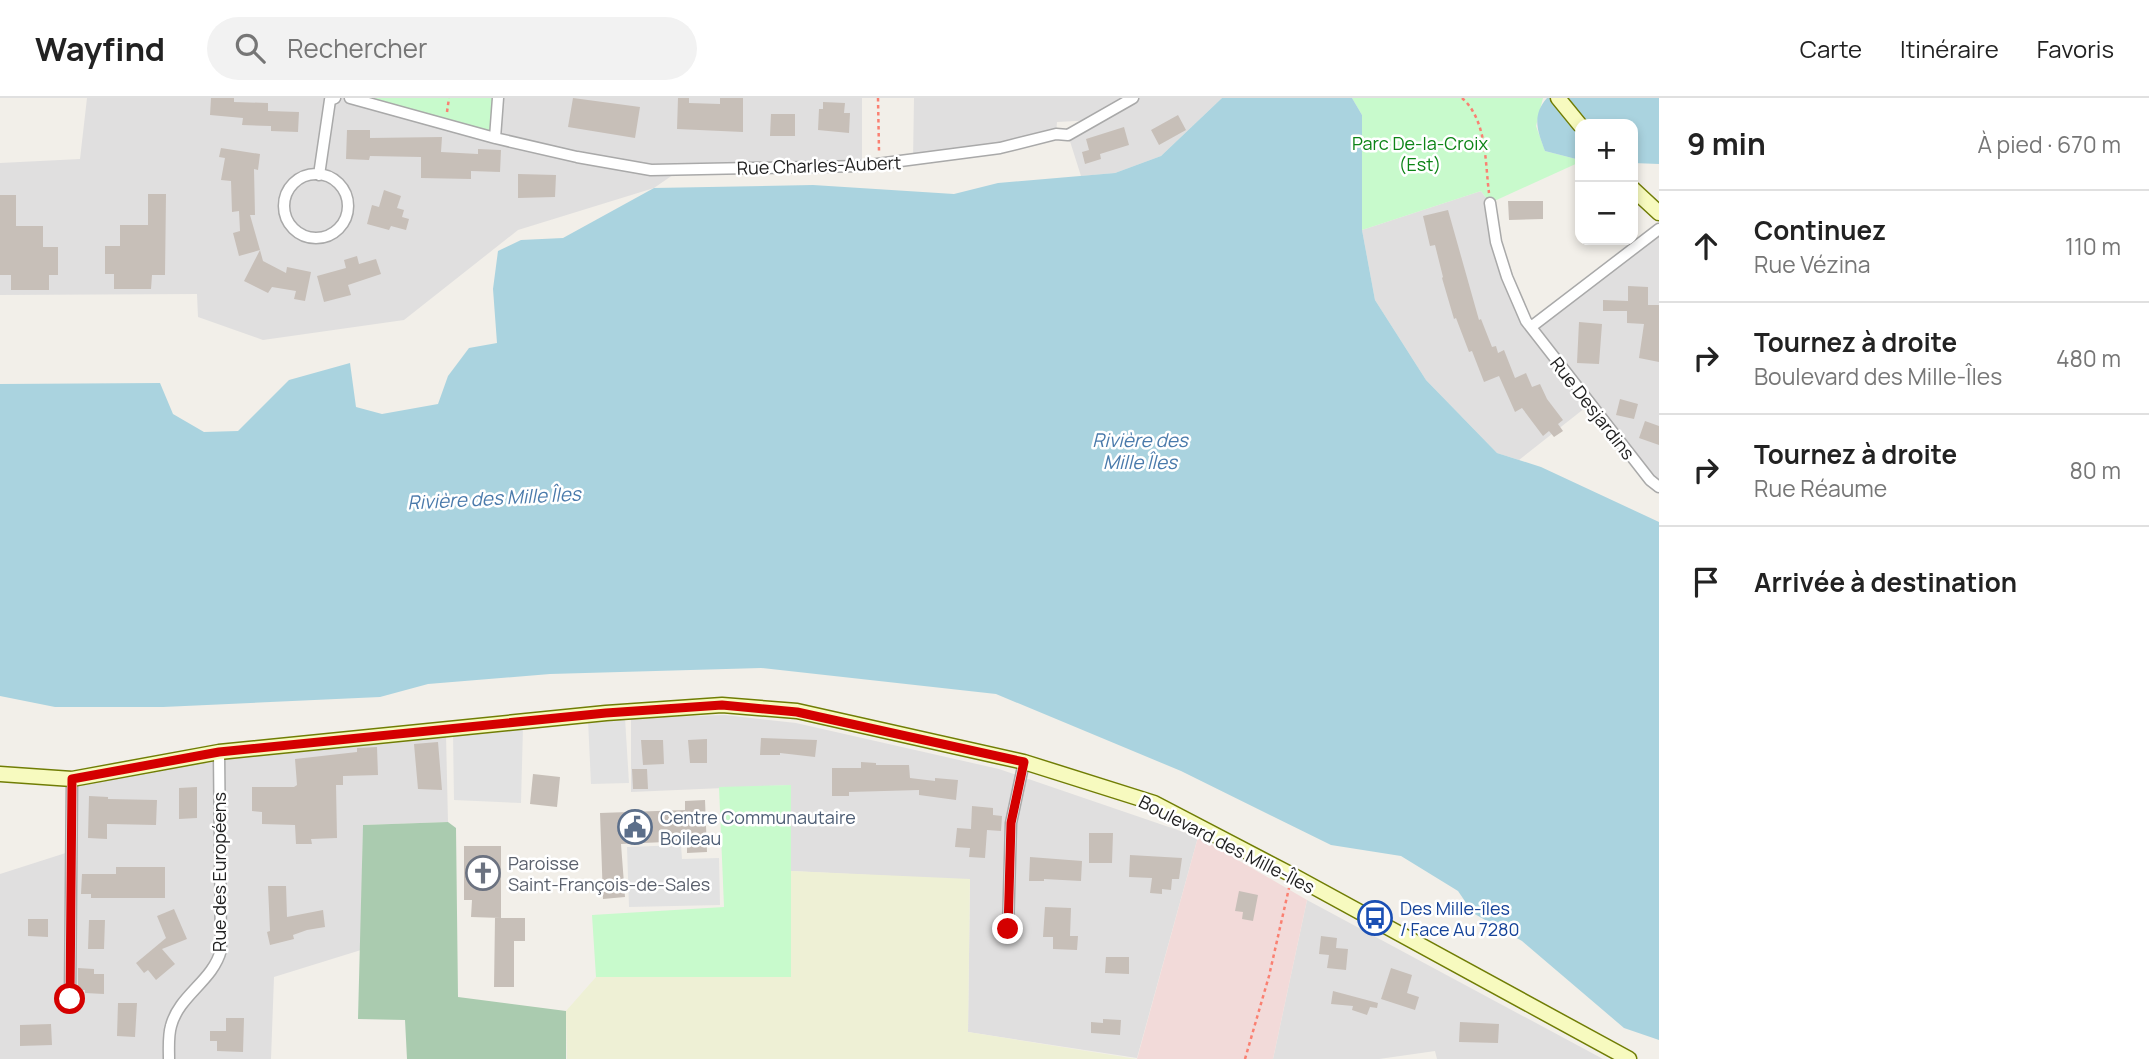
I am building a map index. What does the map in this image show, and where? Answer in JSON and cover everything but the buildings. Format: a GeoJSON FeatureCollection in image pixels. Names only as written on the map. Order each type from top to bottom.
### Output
{"type":"FeatureCollection","features":[{"type":"Feature","properties":{"kind":"street","name":"Rue Charles-Aubert"},"geometry":{"type":"LineString","coordinates":[[350,98],[495,138],[577,157],[651,170],[846,168],[926,160],[1000,148],[1056,134],[1068,135],[1133,98]]}},
{"type":"Feature","properties":{"kind":"street"},"geometry":{"type":"LineString","coordinates":[[495,138],[498,98]]}},
{"type":"Feature","properties":{"kind":"street"},"geometry":{"type":"LineString","coordinates":[[1558,98],[1575,119]]}},
{"type":"Feature","properties":{"kind":"street"},"geometry":{"type":"LineString","coordinates":[[319,174],[332,99]]}},
{"type":"Feature","properties":{"kind":"street"},"geometry":{"type":"LineString","coordinates":[[319,174],[329,177],[344,190],[348,209],[340,228],[323,237],[312,238],[293,228],[284,208],[285,198],[290,187],[298,180],[319,174]]}},
{"type":"Feature","properties":{"kind":"street"},"geometry":{"type":"LineString","coordinates":[[1638,194],[1659,213]]}},
{"type":"Feature","properties":{"kind":"street","name":"Rue Desjardins"},"geometry":{"type":"LineString","coordinates":[[1490,203],[1496,242],[1507,277],[1531,327],[1650,480],[1659,486]]}},
{"type":"Feature","properties":{"kind":"street"},"geometry":{"type":"LineString","coordinates":[[1531,327],[1659,229]]}},
{"type":"Feature","properties":{"kind":"street","name":"Boulevard des Mille-Îles"},"geometry":{"type":"LineString","coordinates":[[0,774],[72,779],[219,752],[606,713],[722,705],[797,712],[1024,762],[1154,803],[1629,1059]]}},
{"type":"Feature","properties":{"kind":"street","name":"Rue des Européens"},"geometry":{"type":"LineString","coordinates":[[169,1059],[170,1028],[178,1008],[218,964],[222,950],[219,752]]}},
{"type":"Feature","properties":{"kind":"street"},"geometry":{"type":"LineString","coordinates":[[1008,929],[1011,823],[1024,762]]}},
{"type":"Feature","properties":{"kind":"street"},"geometry":{"type":"LineString","coordinates":[[70,999],[72,779]]}},
{"type":"Feature","properties":{"kind":"path"},"geometry":{"type":"LineString","coordinates":[[878,98],[879,164]]}},
{"type":"Feature","properties":{"kind":"path"},"geometry":{"type":"LineString","coordinates":[[1462,98],[1476,115],[1483,142],[1490,203]]}},
{"type":"Feature","properties":{"kind":"path"},"geometry":{"type":"LineString","coordinates":[[1245,1059],[1269,976],[1292,875]]}},
{"type":"Feature","properties":{"kind":"shaded area"},"geometry":{"type":"Polygon","coordinates":[[[87,98],[862,98],[862,166],[680,170],[654,188],[518,230],[404,320],[263,340],[198,317],[197,294],[0,295],[0,163],[80,159],[87,98]]]}},
{"type":"Feature","properties":{"kind":"shaded area"},"geometry":{"type":"Polygon","coordinates":[[[914,98],[1222,98],[1161,156],[1115,173],[1081,176],[1068,135],[1095,120],[1057,122],[1056,134],[913,161],[914,98]]]}},
{"type":"Feature","properties":{"kind":"shaded area"},"geometry":{"type":"Polygon","coordinates":[[[1481,191],[1490,203],[1496,242],[1526,321],[1590,404],[1519,460],[1497,453],[1426,380],[1375,300],[1362,230],[1481,191]]]}},
{"type":"Feature","properties":{"kind":"shaded area"},"geometry":{"type":"Polygon","coordinates":[[[1659,231],[1659,487],[1535,328],[1659,231]]]}},
{"type":"Feature","properties":{"kind":"shaded area"},"geometry":{"type":"Polygon","coordinates":[[[725,715],[796,723],[999,769],[1198,837],[1137,1058],[968,1032],[970,880],[791,871],[791,785],[631,792],[631,718],[725,715]]]}},
{"type":"Feature","properties":{"kind":"shaded area"},"geometry":{"type":"Polygon","coordinates":[[[625,718],[629,783],[591,784],[588,720],[625,718]]]}},
{"type":"Feature","properties":{"kind":"shaded area"},"geometry":{"type":"Polygon","coordinates":[[[523,727],[521,803],[454,800],[453,733],[523,727]]]}},
{"type":"Feature","properties":{"kind":"shaded area"},"geometry":{"type":"Polygon","coordinates":[[[446,734],[448,822],[363,825],[361,950],[274,977],[271,1059],[0,1059],[0,874],[75,850],[75,784],[228,759],[446,734]]]}},
{"type":"Feature","properties":{"kind":"shaded area"},"geometry":{"type":"Polygon","coordinates":[[[1198,837],[1307,900],[1273,1059],[1137,1059],[1198,837]]]}},
{"type":"Feature","properties":{"kind":"shaded area"},"geometry":{"type":"Polygon","coordinates":[[[681,845],[682,859],[719,858],[720,905],[629,907],[627,847],[681,845]]]}},
{"type":"Feature","properties":{"kind":"shaded area"},"geometry":{"type":"Polygon","coordinates":[[[1307,900],[1603,1059],[1437,1059],[1435,1051],[1379,1059],[1273,1059],[1307,900]]]}},
{"type":"Feature","properties":{"kind":"green space"},"geometry":{"type":"Polygon","coordinates":[[[350,98],[497,98],[495,138],[350,98]]]}},
{"type":"Feature","properties":{"kind":"green space","name":"Parc De-la-Croix (Est)"},"geometry":{"type":"Polygon","coordinates":[[[1352,98],[1543,98],[1536,126],[1545,151],[1575,159],[1575,164],[1490,203],[1481,191],[1362,230],[1362,115],[1352,98]]]}},
{"type":"Feature","properties":{"kind":"green space"},"geometry":{"type":"Polygon","coordinates":[[[791,785],[791,977],[596,977],[592,915],[724,907],[719,787],[791,785]]]}},
{"type":"Feature","properties":{"kind":"green space"},"geometry":{"type":"Polygon","coordinates":[[[448,822],[456,828],[458,997],[566,1011],[566,1059],[407,1059],[405,1020],[358,1019],[363,825],[448,822]]]}},
{"type":"Feature","properties":{"kind":"green space"},"geometry":{"type":"Polygon","coordinates":[[[791,871],[970,879],[968,1032],[1137,1059],[567,1059],[566,1011],[596,977],[791,977],[791,871]]]}},
{"type":"Feature","properties":{"kind":"water","name":"Rivière des Mille Îles"},"geometry":{"type":"Polygon","coordinates":[[[1222,98],[1352,98],[1362,115],[1362,230],[1375,300],[1426,380],[1497,453],[1541,467],[1659,522],[1659,1040],[1624,1028],[1522,941],[1473,913],[1458,891],[1401,856],[1331,845],[1181,771],[996,694],[761,668],[550,674],[428,684],[380,697],[163,707],[55,707],[0,696],[0,384],[160,383],[173,414],[204,432],[238,431],[289,380],[350,363],[356,407],[382,414],[438,404],[448,376],[469,348],[497,343],[493,289],[498,251],[521,240],[563,238],[654,188],[813,185],[954,194],[998,183],[1115,173],[1161,156],[1222,98]]]}},
{"type":"Feature","properties":{"kind":"water"},"geometry":{"type":"Polygon","coordinates":[[[1547,98],[1659,98],[1659,164],[1638,163],[1638,119],[1575,119],[1575,159],[1545,151],[1537,124],[1542,105],[1547,98]]]}},
{"type":"Feature","properties":{"kind":"place","name":"Centre Communautaire Boileau"},"geometry":{"type":"Point","coordinates":[635,827]}},
{"type":"Feature","properties":{"kind":"place","name":"Paroisse Saint-François-de-Sales"},"geometry":{"type":"Point","coordinates":[483,873]}},
{"type":"Feature","properties":{"kind":"place","name":"Des Mille-îles / Face Au 7280"},"geometry":{"type":"Point","coordinates":[1375,918]}},
{"type":"Feature","properties":{"kind":"route"},"geometry":{"type":"LineString","coordinates":[[70,999],[72,779],[219,752],[606,713],[722,705],[797,712],[1024,762],[1011,823],[1008,929]]}}]}
